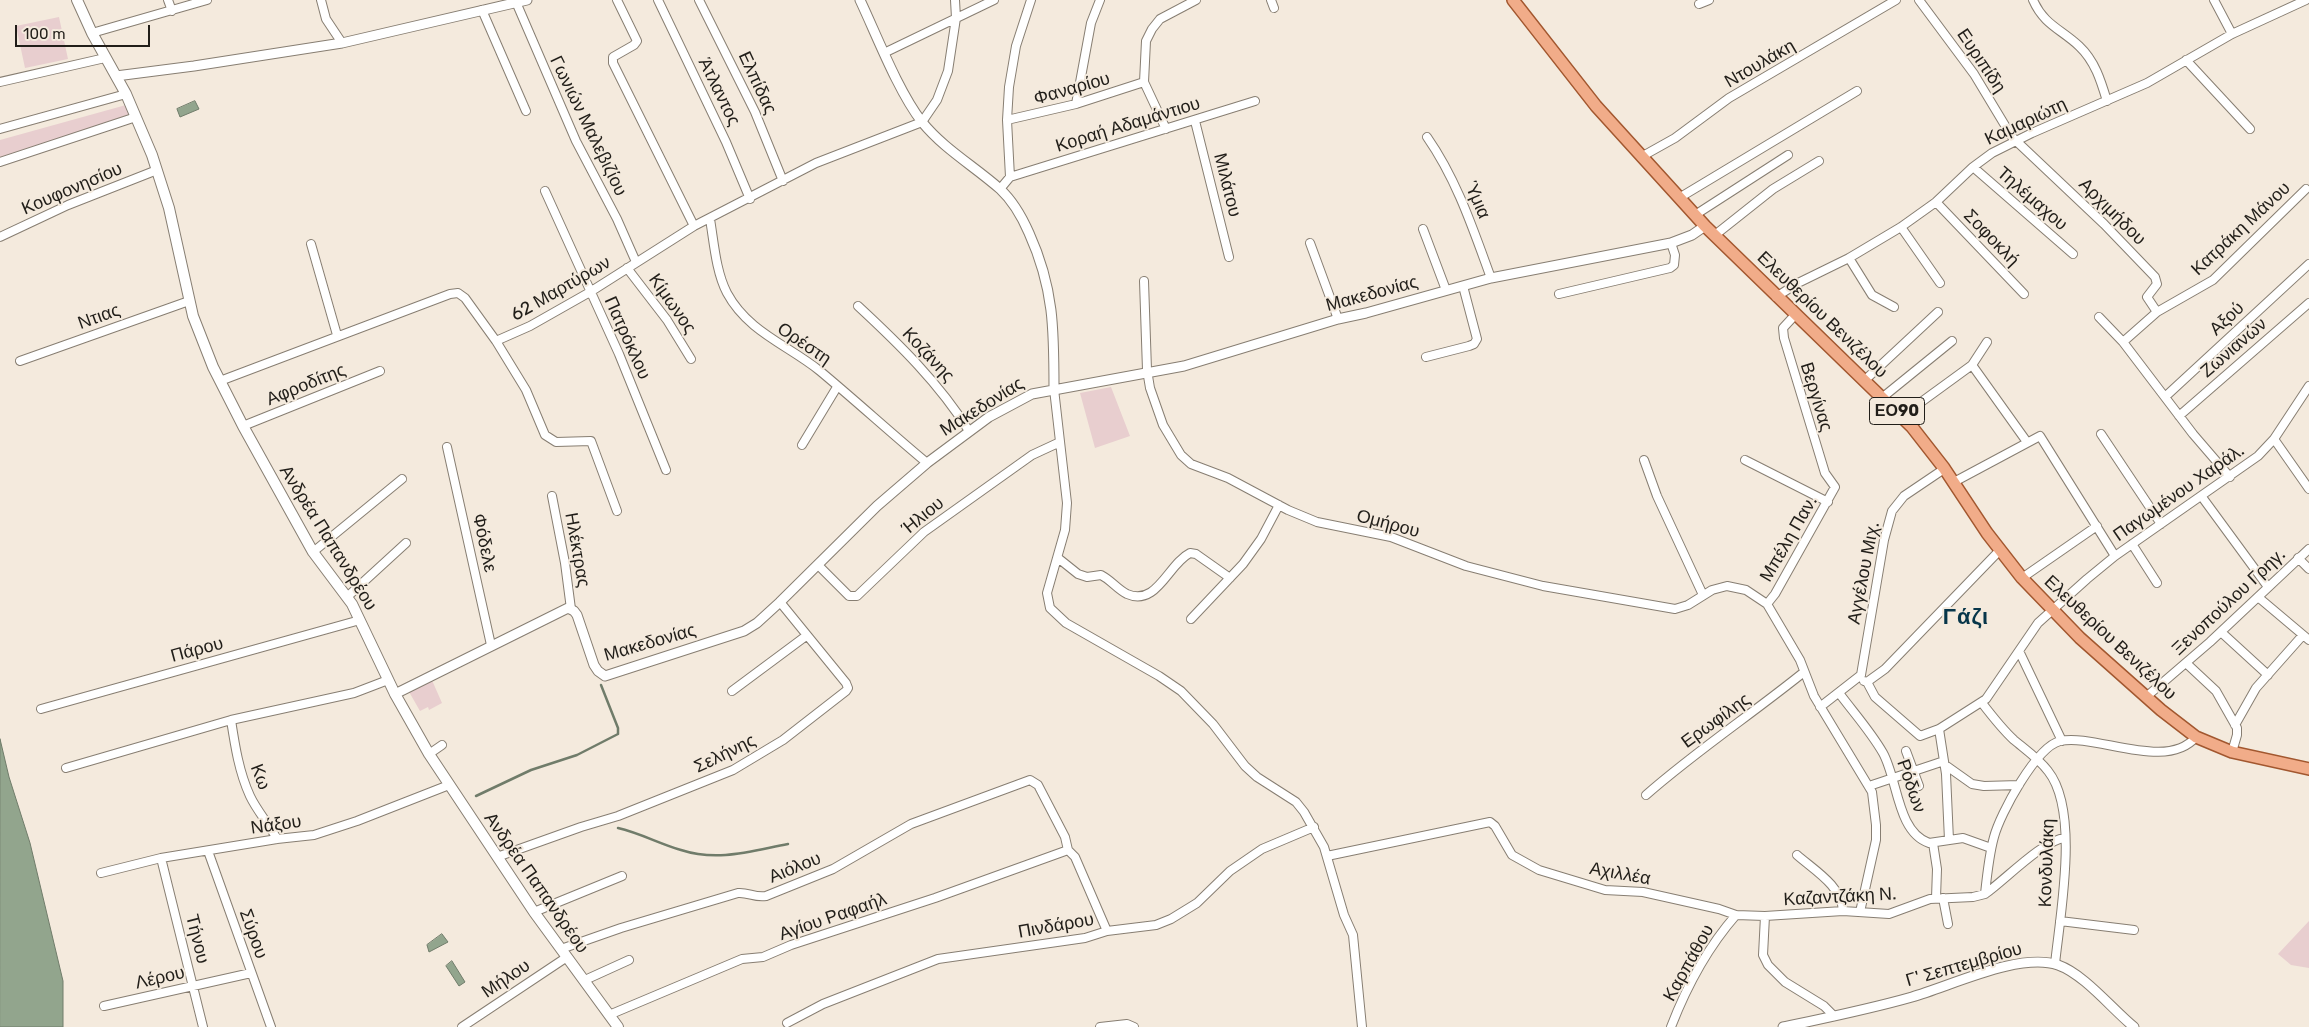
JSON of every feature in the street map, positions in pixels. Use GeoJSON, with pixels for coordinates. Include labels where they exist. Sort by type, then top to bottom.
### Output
{"type":"FeatureCollection","features":[{"type":"Feature","properties":{"kind":"main road","name":"Ανδρέα Παπανδρέου"},"geometry":{"type":"LineString","coordinates":[[77,0],[105,58],[126,94],[157,170],[175,232],[188,301],[202,341],[243,426],[313,552],[347,597],[395,694],[429,754],[534,912],[618,1027]]}},
{"type":"Feature","properties":{"kind":"main road","name":"Ελευθερίου Βενιζέλου"},"geometry":{"type":"LineString","coordinates":[[1513,0],[1579,85],[1641,157],[1705,226],[1776,297],[1902,416],[1954,482],[2000,550],[2022,578],[2080,638],[2146,697],[2196,737],[2232,752],[2309,768]]}},
{"type":"Feature","properties":{"kind":"street"},"geometry":{"type":"LineString","coordinates":[[168,0],[172,11]]}},
{"type":"Feature","properties":{"kind":"street"},"geometry":{"type":"LineString","coordinates":[[92,33],[207,0]]}},
{"type":"Feature","properties":{"kind":"street"},"geometry":{"type":"LineString","coordinates":[[321,0],[326,19],[342,42]]}},
{"type":"Feature","properties":{"kind":"street"},"geometry":{"type":"LineString","coordinates":[[116,76],[342,42],[527,0]]}},
{"type":"Feature","properties":{"kind":"street"},"geometry":{"type":"LineString","coordinates":[[617,0],[637,41],[634,45],[613,57],[613,63],[694,226]]}},
{"type":"Feature","properties":{"kind":"street","name":"Άτλαντος"},"geometry":{"type":"LineString","coordinates":[[658,0],[726,142],[750,199]]}},
{"type":"Feature","properties":{"kind":"street","name":"Ελπίδας"},"geometry":{"type":"LineString","coordinates":[[699,0],[754,112],[783,181]]}},
{"type":"Feature","properties":{"kind":"street"},"geometry":{"type":"LineString","coordinates":[[860,0],[884,53],[922,122],[962,159],[1000,189],[1013,204],[1035,245],[1048,286],[1053,324],[1054,389],[1067,503],[1058,558],[1047,593],[1048,603],[1053,613],[1066,623],[1181,691],[1213,724],[1245,766],[1296,802],[1314,827],[1328,856],[1344,915],[1353,935],[1362,1027]]}},
{"type":"Feature","properties":{"kind":"street"},"geometry":{"type":"LineString","coordinates":[[922,122],[937,100],[946,80],[956,18],[955,0]]}},
{"type":"Feature","properties":{"kind":"street"},"geometry":{"type":"LineString","coordinates":[[884,53],[994,0]]}},
{"type":"Feature","properties":{"kind":"street"},"geometry":{"type":"LineString","coordinates":[[1000,189],[1010,177],[1007,120],[1008,86],[1016,46],[1031,0]]}},
{"type":"Feature","properties":{"kind":"street"},"geometry":{"type":"LineString","coordinates":[[1076,104],[1091,23],[1100,0]]}},
{"type":"Feature","properties":{"kind":"street"},"geometry":{"type":"LineString","coordinates":[[1166,130],[1144,82],[1146,41],[1152,29],[1164,16],[1196,0]]}},
{"type":"Feature","properties":{"kind":"street"},"geometry":{"type":"LineString","coordinates":[[1271,0],[1274,8]]}},
{"type":"Feature","properties":{"kind":"street"},"geometry":{"type":"LineString","coordinates":[[1699,4],[1709,0]]}},
{"type":"Feature","properties":{"kind":"street","name":"Ντουλάκη"},"geometry":{"type":"LineString","coordinates":[[1641,157],[1675,138],[1719,105],[1896,0]]}},
{"type":"Feature","properties":{"kind":"street","name":"Ευριπίδη"},"geometry":{"type":"LineString","coordinates":[[1918,0],[1974,74],[2009,133],[2016,141]]}},
{"type":"Feature","properties":{"kind":"street"},"geometry":{"type":"LineString","coordinates":[[2033,0],[2048,23],[2079,45],[2086,53],[2098,73],[2107,101]]}},
{"type":"Feature","properties":{"kind":"street"},"geometry":{"type":"LineString","coordinates":[[2214,0],[2232,34]]}},
{"type":"Feature","properties":{"kind":"street","name":"Καμαριώτη"},"geometry":{"type":"LineString","coordinates":[[1776,297],[1790,287],[1849,258],[1901,227],[1936,202],[1986,157],[2016,141],[2152,80],[2232,34],[2306,0]]}},
{"type":"Feature","properties":{"kind":"street","name":"Γωνιών Μαλεβιζίου"},"geometry":{"type":"LineString","coordinates":[[516,2],[576,141],[636,262]]}},
{"type":"Feature","properties":{"kind":"street"},"geometry":{"type":"LineString","coordinates":[[482,10],[526,112]]}},
{"type":"Feature","properties":{"kind":"street"},"geometry":{"type":"LineString","coordinates":[[0,82],[105,58]]}},
{"type":"Feature","properties":{"kind":"street"},"geometry":{"type":"LineString","coordinates":[[2186,60],[2250,129]]}},
{"type":"Feature","properties":{"kind":"street","name":"Φαναρίου"},"geometry":{"type":"LineString","coordinates":[[1007,120],[1076,104],[1144,82]]}},
{"type":"Feature","properties":{"kind":"street"},"geometry":{"type":"LineString","coordinates":[[1679,198],[1857,92]]}},
{"type":"Feature","properties":{"kind":"street"},"geometry":{"type":"LineString","coordinates":[[0,129],[126,94]]}},
{"type":"Feature","properties":{"kind":"street","name":"Κοραή Αδαμάντιου"},"geometry":{"type":"LineString","coordinates":[[1010,177],[1256,101]]}},
{"type":"Feature","properties":{"kind":"street"},"geometry":{"type":"LineString","coordinates":[[0,162],[57,145],[136,117]]}},
{"type":"Feature","properties":{"kind":"street","name":"Μιλάτου"},"geometry":{"type":"LineString","coordinates":[[1195,121],[1229,257]]}},
{"type":"Feature","properties":{"kind":"street","name":"62 Μαρτύρων"},"geometry":{"type":"LineString","coordinates":[[220,381],[438,298],[458,293],[465,298],[496,341],[530,326],[590,292],[694,226],[750,199],[830,156],[922,122]]}},
{"type":"Feature","properties":{"kind":"street","name":"Ύμια"},"geometry":{"type":"LineString","coordinates":[[1427,138],[1453,180],[1491,278]]}},
{"type":"Feature","properties":{"kind":"street","name":"Αρχιμήδου"},"geometry":{"type":"LineString","coordinates":[[2016,141],[2077,197],[2153,274],[2157,282],[2148,293],[2147,299],[2157,312]]}},
{"type":"Feature","properties":{"kind":"street"},"geometry":{"type":"LineString","coordinates":[[1695,215],[1788,155]]}},
{"type":"Feature","properties":{"kind":"street"},"geometry":{"type":"LineString","coordinates":[[1714,235],[1773,188],[1820,161]]}},
{"type":"Feature","properties":{"kind":"street","name":"Τηλέμαχου"},"geometry":{"type":"LineString","coordinates":[[1973,167],[2073,254]]}},
{"type":"Feature","properties":{"kind":"street","name":"Κουφονησίου"},"geometry":{"type":"LineString","coordinates":[[0,237],[68,205],[157,170]]}},
{"type":"Feature","properties":{"kind":"street","name":"Κατράκη Μάνου"},"geometry":{"type":"LineString","coordinates":[[2123,342],[2157,312],[2213,280],[2306,189]]}},
{"type":"Feature","properties":{"kind":"street","name":"Πατρόκλου"},"geometry":{"type":"LineString","coordinates":[[545,191],[619,354],[666,470]]}},
{"type":"Feature","properties":{"kind":"street","name":"Σοφοκλή"},"geometry":{"type":"LineString","coordinates":[[1936,202],[2024,294]]}},
{"type":"Feature","properties":{"kind":"street","name":"Ορέστη"},"geometry":{"type":"LineString","coordinates":[[710,219],[722,279],[727,293],[736,305],[762,334],[809,363],[926,463]]}},
{"type":"Feature","properties":{"kind":"street","name":"Μακεδονίας"},"geometry":{"type":"LineString","coordinates":[[571,609],[577,615],[594,665],[604,676],[744,631],[757,623],[780,602],[877,506],[926,463],[969,431],[1026,396],[1041,390],[1148,373],[1218,357],[1338,319],[1491,278],[1671,243],[1692,235],[1705,226]]}},
{"type":"Feature","properties":{"kind":"street"},"geometry":{"type":"LineString","coordinates":[[1901,227],[1940,283]]}},
{"type":"Feature","properties":{"kind":"street"},"geometry":{"type":"LineString","coordinates":[[1423,229],[1446,290]]}},
{"type":"Feature","properties":{"kind":"street"},"geometry":{"type":"LineString","coordinates":[[1310,243],[1338,319]]}},
{"type":"Feature","properties":{"kind":"street"},"geometry":{"type":"LineString","coordinates":[[1559,294],[1670,268],[1674,265],[1675,255],[1671,243]]}},
{"type":"Feature","properties":{"kind":"street"},"geometry":{"type":"LineString","coordinates":[[311,244],[337,336]]}},
{"type":"Feature","properties":{"kind":"street"},"geometry":{"type":"LineString","coordinates":[[1849,258],[1872,295],[1894,307]]}},
{"type":"Feature","properties":{"kind":"street","name":"Αξού"},"geometry":{"type":"LineString","coordinates":[[2166,396],[2309,264]]}},
{"type":"Feature","properties":{"kind":"street","name":"Κίμωνος"},"geometry":{"type":"LineString","coordinates":[[628,268],[667,320],[691,358]]}},
{"type":"Feature","properties":{"kind":"street","name":"Ομήρου"},"geometry":{"type":"LineString","coordinates":[[1144,281],[1148,373],[1152,396],[1163,425],[1184,459],[1191,464],[1228,478],[1279,505],[1317,522],[1391,537],[1466,566],[1573,592],[1675,608],[1688,605],[1723,586],[1735,586],[1751,592],[1767,604]]}},
{"type":"Feature","properties":{"kind":"street"},"geometry":{"type":"LineString","coordinates":[[1426,357],[1469,346],[1474,344],[1477,339],[1462,286]]}},
{"type":"Feature","properties":{"kind":"street","name":"Ντιας"},"geometry":{"type":"LineString","coordinates":[[20,361],[188,301]]}},
{"type":"Feature","properties":{"kind":"street","name":"Ζωνιανών"},"geometry":{"type":"LineString","coordinates":[[2180,416],[2309,303]]}},
{"type":"Feature","properties":{"kind":"street","name":"Κοζάνης"},"geometry":{"type":"LineString","coordinates":[[858,306],[932,380],[947,397],[969,431]]}},
{"type":"Feature","properties":{"kind":"street"},"geometry":{"type":"LineString","coordinates":[[1865,380],[1938,312]]}},
{"type":"Feature","properties":{"kind":"street","name":"Βεργίνας"},"geometry":{"type":"LineString","coordinates":[[1795,315],[1783,328],[1784,338],[1822,465],[1827,477],[1835,487]]}},
{"type":"Feature","properties":{"kind":"street"},"geometry":{"type":"LineString","coordinates":[[2099,317],[2123,342],[2230,477]]}},
{"type":"Feature","properties":{"kind":"street"},"geometry":{"type":"LineString","coordinates":[[496,341],[526,390],[545,435],[552,441],[591,441],[617,511]]}},
{"type":"Feature","properties":{"kind":"street"},"geometry":{"type":"LineString","coordinates":[[1883,397],[1952,341]]}},
{"type":"Feature","properties":{"kind":"street"},"geometry":{"type":"LineString","coordinates":[[1902,416],[1972,366],[1987,342]]}},
{"type":"Feature","properties":{"kind":"street"},"geometry":{"type":"LineString","coordinates":[[1972,366],[2027,442]]}},
{"type":"Feature","properties":{"kind":"street","name":"Αφροδίτης"},"geometry":{"type":"LineString","coordinates":[[243,426],[380,371]]}},
{"type":"Feature","properties":{"kind":"street"},"geometry":{"type":"LineString","coordinates":[[802,445],[838,387]]}},
{"type":"Feature","properties":{"kind":"street","name":"Παγωμένου Χαράλ."},"geometry":{"type":"LineString","coordinates":[[1982,703],[2019,652],[2032,630],[2052,610],[2132,544],[2202,497],[2258,456],[2274,439],[2308,392]]}},
{"type":"Feature","properties":{"kind":"street"},"geometry":{"type":"LineString","coordinates":[[2101,434],[2161,524]]}},
{"type":"Feature","properties":{"kind":"street"},"geometry":{"type":"LineString","coordinates":[[1954,482],[2040,436],[2116,556]]}},
{"type":"Feature","properties":{"kind":"street"},"geometry":{"type":"LineString","coordinates":[[2274,439],[2309,489]]}},
{"type":"Feature","properties":{"kind":"street","name":"Ήλιου"},"geometry":{"type":"LineString","coordinates":[[818,565],[849,596],[858,596],[924,532],[1032,455],[1060,442]]}},
{"type":"Feature","properties":{"kind":"street","name":"Φόδελε"},"geometry":{"type":"LineString","coordinates":[[447,446],[491,645]]}},
{"type":"Feature","properties":{"kind":"street"},"geometry":{"type":"LineString","coordinates":[[1644,460],[1653,489],[1703,596]]}},
{"type":"Feature","properties":{"kind":"street"},"geometry":{"type":"LineString","coordinates":[[1745,460],[1828,502]]}},
{"type":"Feature","properties":{"kind":"street","name":"Αγγέλου Μιχ."},"geometry":{"type":"LineString","coordinates":[[1859,678],[1863,666],[1884,540],[1892,511],[1904,496],[1944,469]]}},
{"type":"Feature","properties":{"kind":"street"},"geometry":{"type":"LineString","coordinates":[[313,552],[402,480]]}},
{"type":"Feature","properties":{"kind":"street","name":"Μπέλη Παν."},"geometry":{"type":"LineString","coordinates":[[1767,604],[1775,594],[1835,487]]}},
{"type":"Feature","properties":{"kind":"street","name":"Ηλέκτρας"},"geometry":{"type":"LineString","coordinates":[[552,496],[565,563],[571,609]]}},
{"type":"Feature","properties":{"kind":"street"},"geometry":{"type":"LineString","coordinates":[[2202,497],[2268,587]]}},
{"type":"Feature","properties":{"kind":"street"},"geometry":{"type":"LineString","coordinates":[[1191,620],[1253,550],[1279,505]]}},
{"type":"Feature","properties":{"kind":"street"},"geometry":{"type":"LineString","coordinates":[[2022,578],[2097,526]]}},
{"type":"Feature","properties":{"kind":"street"},"geometry":{"type":"LineString","coordinates":[[347,597],[406,544]]}},
{"type":"Feature","properties":{"kind":"street"},"geometry":{"type":"LineString","coordinates":[[2132,544],[2157,583]]}},
{"type":"Feature","properties":{"kind":"street","name":"Ξενοπούλου Γρηγ."},"geometry":{"type":"LineString","coordinates":[[2146,697],[2221,632],[2309,549]]}},
{"type":"Feature","properties":{"kind":"street"},"geometry":{"type":"LineString","coordinates":[[1867,682],[1897,656],[2000,550]]}},
{"type":"Feature","properties":{"kind":"street"},"geometry":{"type":"LineString","coordinates":[[1058,558],[1078,574],[1087,577],[1101,575],[1121,590],[1136,596],[1151,593],[1182,558],[1190,553],[1196,554],[1230,578]]}},
{"type":"Feature","properties":{"kind":"street"},"geometry":{"type":"LineString","coordinates":[[2298,558],[2309,569]]}},
{"type":"Feature","properties":{"kind":"street"},"geometry":{"type":"LineString","coordinates":[[2235,724],[2256,688],[2306,637],[2258,597]]}},
{"type":"Feature","properties":{"kind":"street","name":"Σελήνης"},"geometry":{"type":"LineString","coordinates":[[497,857],[618,816],[733,770],[783,740],[848,688],[780,602]]}},
{"type":"Feature","properties":{"kind":"street"},"geometry":{"type":"LineString","coordinates":[[1767,604],[1798,656],[1820,707],[1849,757],[1869,786],[1874,807],[1876,834],[1860,912]]}},
{"type":"Feature","properties":{"kind":"street"},"geometry":{"type":"LineString","coordinates":[[395,694],[562,610],[571,609]]}},
{"type":"Feature","properties":{"kind":"street","name":"Πάρου"},"geometry":{"type":"LineString","coordinates":[[40,709],[360,620]]}},
{"type":"Feature","properties":{"kind":"street"},"geometry":{"type":"LineString","coordinates":[[2221,632],[2268,675]]}},
{"type":"Feature","properties":{"kind":"street"},"geometry":{"type":"LineString","coordinates":[[732,691],[806,636]]}},
{"type":"Feature","properties":{"kind":"street"},"geometry":{"type":"LineString","coordinates":[[2019,652],[2062,741]]}},
{"type":"Feature","properties":{"kind":"street"},"geometry":{"type":"LineString","coordinates":[[2186,663],[2216,691],[2235,724],[2238,731],[2232,752]]}},
{"type":"Feature","properties":{"kind":"street","name":"Ερωφίλης"},"geometry":{"type":"LineString","coordinates":[[1646,795],[1680,765],[1752,713],[1804,672]]}},
{"type":"Feature","properties":{"kind":"street"},"geometry":{"type":"LineString","coordinates":[[1820,707],[1859,678],[1867,682],[1875,697],[1919,735],[1924,736],[1982,703]]}},
{"type":"Feature","properties":{"kind":"street"},"geometry":{"type":"LineString","coordinates":[[66,768],[231,720],[335,698],[388,680]]}},
{"type":"Feature","properties":{"kind":"street","name":"Ρόδων"},"geometry":{"type":"LineString","coordinates":[[1839,693],[1880,749],[1894,776],[1906,822],[1924,840],[1933,843]]}},
{"type":"Feature","properties":{"kind":"street","name":"Κονδυλάκη"},"geometry":{"type":"LineString","coordinates":[[1982,703],[2004,730],[2048,771],[2058,788],[2064,814],[2066,838],[2055,964]]}},
{"type":"Feature","properties":{"kind":"street","name":"Κω"},"geometry":{"type":"LineString","coordinates":[[231,720],[238,762],[246,786],[276,839]]}},
{"type":"Feature","properties":{"kind":"street"},"geometry":{"type":"LineString","coordinates":[[1939,729],[1945,763],[1949,840]]}},
{"type":"Feature","properties":{"kind":"street"},"geometry":{"type":"LineString","coordinates":[[1985,894],[1991,848],[1999,822],[2019,785],[2045,749],[2062,741],[2134,750],[2162,751],[2185,746],[2196,737]]}},
{"type":"Feature","properties":{"kind":"street"},"geometry":{"type":"LineString","coordinates":[[429,754],[442,746]]}},
{"type":"Feature","properties":{"kind":"street"},"geometry":{"type":"LineString","coordinates":[[1906,751],[1919,786]]}},
{"type":"Feature","properties":{"kind":"street"},"geometry":{"type":"LineString","coordinates":[[1869,786],[1937,763],[1945,763],[1958,776],[1972,784],[1984,786],[2019,785]]}},
{"type":"Feature","properties":{"kind":"street","name":"Αιόλου"},"geometry":{"type":"LineString","coordinates":[[564,953],[621,928],[738,893],[748,893],[755,897],[766,896],[833,869],[911,824],[1030,780],[1038,785],[1065,837],[1068,850]]}},
{"type":"Feature","properties":{"kind":"street","name":"Νάξου"},"geometry":{"type":"LineString","coordinates":[[101,873],[161,858],[276,839],[306,837],[449,785]]}},
{"type":"Feature","properties":{"kind":"street","name":"Αχιλλέα"},"geometry":{"type":"LineString","coordinates":[[1328,856],[1490,822],[1495,826],[1512,855],[1539,870],[1605,890],[1643,892],[1719,909],[1736,915]]}},
{"type":"Feature","properties":{"kind":"street","name":"Πινδάρου"},"geometry":{"type":"LineString","coordinates":[[787,1023],[823,1004],[938,959],[1085,938],[1107,931],[1146,927],[1171,919],[1197,903],[1230,871],[1262,849],[1314,827]]}},
{"type":"Feature","properties":{"kind":"street"},"geometry":{"type":"LineString","coordinates":[[1985,894],[2025,861],[2055,840],[2066,838]]}},
{"type":"Feature","properties":{"kind":"street"},"geometry":{"type":"LineString","coordinates":[[1948,924],[1939,898],[1933,843],[1967,839],[1991,848]]}},
{"type":"Feature","properties":{"kind":"street"},"geometry":{"type":"LineString","coordinates":[[1068,850],[1075,857],[1107,931]]}},
{"type":"Feature","properties":{"kind":"street","name":"Αγίου Ραφαήλ"},"geometry":{"type":"LineString","coordinates":[[609,1015],[742,959],[763,957],[792,945],[935,898],[1068,850]]}},
{"type":"Feature","properties":{"kind":"street","name":"Σύρου"},"geometry":{"type":"LineString","coordinates":[[208,851],[271,1027]]}},
{"type":"Feature","properties":{"kind":"street"},"geometry":{"type":"LineString","coordinates":[[1797,855],[1835,889],[1841,897],[1842,911]]}},
{"type":"Feature","properties":{"kind":"street","name":"Τήνου"},"geometry":{"type":"LineString","coordinates":[[161,858],[204,1027]]}},
{"type":"Feature","properties":{"kind":"street"},"geometry":{"type":"LineString","coordinates":[[534,912],[622,876]]}},
{"type":"Feature","properties":{"kind":"street","name":"Καζαντζάκη Ν."},"geometry":{"type":"LineString","coordinates":[[1736,915],[1765,916],[1842,911],[1893,913],[1939,898],[1973,897],[1985,894]]}},
{"type":"Feature","properties":{"kind":"street","name":"Καρπάθου"},"geometry":{"type":"LineString","coordinates":[[1671,1027],[1693,979],[1716,939],[1736,915]]}},
{"type":"Feature","properties":{"kind":"street"},"geometry":{"type":"LineString","coordinates":[[1765,916],[1764,955],[1768,965],[1785,982],[1824,1006],[1834,1016]]}},
{"type":"Feature","properties":{"kind":"street"},"geometry":{"type":"LineString","coordinates":[[2060,921],[2134,930]]}},
{"type":"Feature","properties":{"kind":"street","name":"Μήλου"},"geometry":{"type":"LineString","coordinates":[[462,1027],[564,953]]}},
{"type":"Feature","properties":{"kind":"street"},"geometry":{"type":"LineString","coordinates":[[585,980],[629,960]]}},
{"type":"Feature","properties":{"kind":"street","name":"Γ' Σεπτεμβρίου"},"geometry":{"type":"LineString","coordinates":[[1783,1027],[1915,996],[2009,966],[2033,962],[2055,964],[2078,977],[2134,1027]]}},
{"type":"Feature","properties":{"kind":"street","name":"Λέρου"},"geometry":{"type":"LineString","coordinates":[[104,1006],[251,973]]}},
{"type":"Feature","properties":{"kind":"street"},"geometry":{"type":"LineString","coordinates":[[1100,1027],[1127,1024],[1134,1027]]}},
{"type":"Feature","properties":{"kind":"shaded area"},"geometry":{"type":"Polygon","coordinates":[[[59,17],[68,59],[25,68],[16,26],[59,17]]]}},
{"type":"Feature","properties":{"kind":"shaded area"},"geometry":{"type":"Polygon","coordinates":[[[195,101],[199,109],[180,117],[177,109],[195,101]]]}},
{"type":"Feature","properties":{"kind":"shaded area"},"geometry":{"type":"Polygon","coordinates":[[[126,105],[131,116],[0,157],[0,140],[126,105]]]}},
{"type":"Feature","properties":{"kind":"shaded area"},"geometry":{"type":"Polygon","coordinates":[[[1111,387],[1130,436],[1095,448],[1080,393],[1111,387]]]}},
{"type":"Feature","properties":{"kind":"shaded area"},"geometry":{"type":"Polygon","coordinates":[[[431,678],[442,703],[429,710],[428,707],[420,711],[408,690],[431,678]]]}},
{"type":"Feature","properties":{"kind":"shaded area"},"geometry":{"type":"Polygon","coordinates":[[[0,739],[9,777],[30,843],[63,981],[63,1027],[0,1027],[0,739]]]}},
{"type":"Feature","properties":{"kind":"shaded area"},"geometry":{"type":"Polygon","coordinates":[[[2309,921],[2309,968],[2291,965],[2278,954],[2309,921]]]}},
{"type":"Feature","properties":{"kind":"shaded area"},"geometry":{"type":"Polygon","coordinates":[[[442,934],[448,942],[429,952],[427,945],[442,934]]]}},
{"type":"Feature","properties":{"kind":"shaded area"},"geometry":{"type":"Polygon","coordinates":[[[452,961],[465,982],[459,986],[446,966],[452,961]]]}},
{"type":"Feature","properties":{"kind":"waterway"},"geometry":{"type":"LineString","coordinates":[[476,796],[531,770],[577,755],[618,734],[618,728],[601,685]]}},
{"type":"Feature","properties":{"kind":"waterway"},"geometry":{"type":"LineString","coordinates":[[618,828],[681,850],[708,855],[734,854],[788,844]]}},
{"type":"Feature","properties":{"kind":"district","name":"Γάζι"},"geometry":{"type":"Point","coordinates":[1966,618]}}]}
